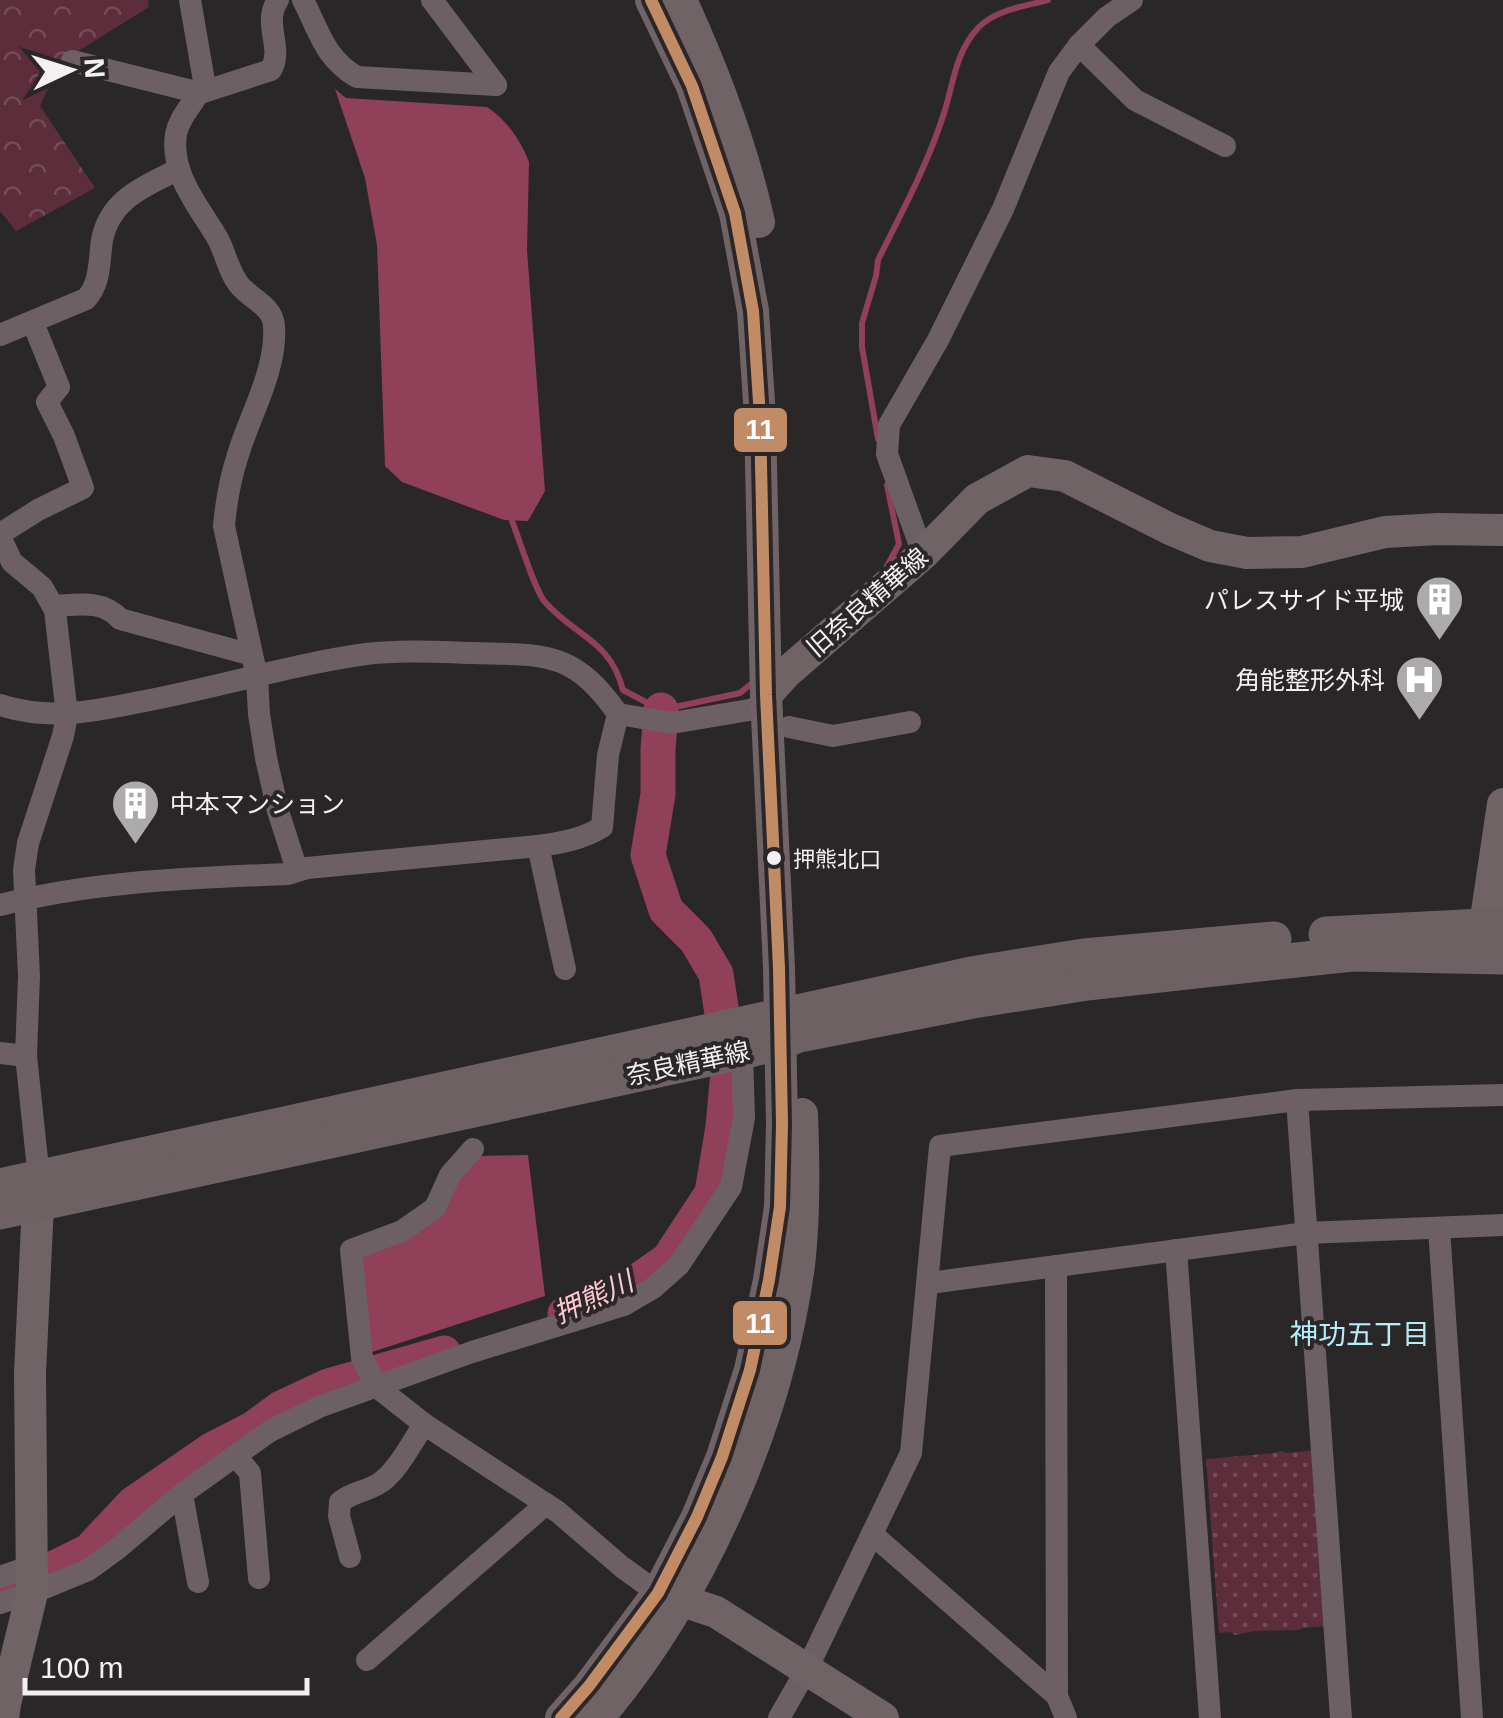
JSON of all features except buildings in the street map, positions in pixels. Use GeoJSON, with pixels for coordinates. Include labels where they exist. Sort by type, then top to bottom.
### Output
{"type":"FeatureCollection","features":[{"type":"Feature","properties":{"kind":"main road","name":"奈良精華線"},"geometry":{"type":"LineString","coordinates":[[0,1212],[39,1191],[723,1044],[972,974],[1084,956],[1357,931],[1494,941]]}},
{"type":"Feature","properties":{"kind":"main road","name":"奈良精華線"},"geometry":{"type":"LineString","coordinates":[[0,1186],[39,1191]]}},
{"type":"Feature","properties":{"kind":"street"},"geometry":{"type":"LineString","coordinates":[[190,0],[204,81],[180,120],[175,150],[179,169],[236,281],[272,314],[274,323],[274,349],[236,460],[224,526],[255,666],[266,758],[296,870]]}},
{"type":"Feature","properties":{"kind":"street"},"geometry":{"type":"LineString","coordinates":[[72,61],[200,93],[272,70],[278,59],[272,8],[278,0]]}},
{"type":"Feature","properties":{"kind":"street"},"geometry":{"type":"LineString","coordinates":[[303,0],[332,59],[357,77],[496,85],[432,0]]}},
{"type":"Feature","properties":{"kind":"street"},"geometry":{"type":"LineString","coordinates":[[651,0],[692,86],[735,213],[753,311],[776,684],[789,727],[790,1026]]}},
{"type":"Feature","properties":{"kind":"street"},"geometry":{"type":"LineString","coordinates":[[561,1718],[709,1550],[747,1460],[771,1388],[792,1309],[801,1242],[804,1169],[790,1026],[779,968],[776,684],[782,416],[773,301],[758,218],[738,142],[711,64],[681,0]]}},
{"type":"Feature","properties":{"kind":"street"},"geometry":{"type":"LineString","coordinates":[[923,554],[887,454],[889,425],[938,340],[1003,209],[1059,72],[1107,17],[1132,0]]}},
{"type":"Feature","properties":{"kind":"street"},"geometry":{"type":"LineString","coordinates":[[1079,45],[1135,100],[1226,146]]}},
{"type":"Feature","properties":{"kind":"street"},"geometry":{"type":"LineString","coordinates":[[0,335],[86,299],[100,264],[105,231],[126,196],[179,169]]}},
{"type":"Feature","properties":{"kind":"street"},"geometry":{"type":"LineString","coordinates":[[3,1718],[32,1580],[30,1374],[39,1191],[26,1056],[29,976],[24,870],[28,843],[67,715],[56,610],[42,587],[6,572],[0,536],[38,510],[83,488],[64,436],[46,402],[59,386],[32,323]]}},
{"type":"Feature","properties":{"kind":"street","name":"旧奈良精華線"},"geometry":{"type":"LineString","coordinates":[[618,714],[672,723],[754,709],[776,684],[923,554],[977,500],[1028,472],[1065,476],[1210,546],[1247,553],[1302,552],[1385,532],[1503,530]]}},
{"type":"Feature","properties":{"kind":"street"},"geometry":{"type":"LineString","coordinates":[[53,606],[92,604],[108,608],[120,618],[255,666]]}},
{"type":"Feature","properties":{"kind":"street"},"geometry":{"type":"LineString","coordinates":[[0,706],[20,712],[67,715],[219,686],[255,666],[409,651],[536,655],[558,660],[584,673],[618,714],[608,755],[602,827],[591,834],[538,846],[296,870],[288,874],[159,880],[79,889],[0,905]]}},
{"type":"Feature","properties":{"kind":"street"},"geometry":{"type":"LineString","coordinates":[[789,727],[832,736],[910,722]]}},
{"type":"Feature","properties":{"kind":"street"},"geometry":{"type":"LineString","coordinates":[[1494,941],[1503,804]]}},
{"type":"Feature","properties":{"kind":"street"},"geometry":{"type":"LineString","coordinates":[[538,846],[565,968]]}},
{"type":"Feature","properties":{"kind":"street"},"geometry":{"type":"LineString","coordinates":[[0,1577],[32,1580],[88,1570],[270,1430],[319,1407],[472,1352],[624,1305],[653,1288],[678,1265],[731,1187],[744,1118],[723,1044]]}},
{"type":"Feature","properties":{"kind":"street"},"geometry":{"type":"LineString","coordinates":[[0,1053],[26,1056]]}},
{"type":"Feature","properties":{"kind":"street"},"geometry":{"type":"LineString","coordinates":[[778,1718],[808,1669],[911,1453],[940,1146],[1297,1100],[1503,1095]]}},
{"type":"Feature","properties":{"kind":"street"},"geometry":{"type":"LineString","coordinates":[[1297,1100],[1341,1718]]}},
{"type":"Feature","properties":{"kind":"street"},"geometry":{"type":"LineString","coordinates":[[473,1149],[450,1175],[435,1208],[402,1231],[352,1250],[362,1358],[377,1387],[424,1424],[546,1504],[622,1567],[670,1596],[716,1612],[884,1718]]}},
{"type":"Feature","properties":{"kind":"street"},"geometry":{"type":"LineString","coordinates":[[929,1283],[1306,1233],[1503,1225]]}},
{"type":"Feature","properties":{"kind":"street"},"geometry":{"type":"LineString","coordinates":[[1438,1228],[1472,1718]]}},
{"type":"Feature","properties":{"kind":"street"},"geometry":{"type":"LineString","coordinates":[[1176,1250],[1210,1718]]}},
{"type":"Feature","properties":{"kind":"street"},"geometry":{"type":"LineString","coordinates":[[1056,1266],[1061,1707]]}},
{"type":"Feature","properties":{"kind":"street"},"geometry":{"type":"LineString","coordinates":[[350,1558],[339,1516],[340,1502],[348,1495],[379,1484],[391,1473],[424,1424]]}},
{"type":"Feature","properties":{"kind":"street"},"geometry":{"type":"LineString","coordinates":[[236,1456],[250,1473],[259,1578]]}},
{"type":"Feature","properties":{"kind":"street"},"geometry":{"type":"LineString","coordinates":[[182,1494],[198,1582]]}},
{"type":"Feature","properties":{"kind":"street"},"geometry":{"type":"LineString","coordinates":[[366,1660],[546,1504]]}},
{"type":"Feature","properties":{"kind":"street"},"geometry":{"type":"LineString","coordinates":[[872,1534],[1061,1707]]}},
{"type":"Feature","properties":{"kind":"street"},"geometry":{"type":"LineString","coordinates":[[0,1603],[32,1580]]}},
{"type":"Feature","properties":{"kind":"street"},"geometry":{"type":"LineString","coordinates":[[598,1718],[655,1645],[670,1596]]}},
{"type":"Feature","properties":{"kind":"green space"},"geometry":{"type":"Polygon","coordinates":[[[0,0],[148,0],[149,7],[59,63],[40,106],[95,188],[16,231],[0,211],[0,0]]]}},
{"type":"Feature","properties":{"kind":"green space"},"geometry":{"type":"Polygon","coordinates":[[[1315,1450],[1327,1626],[1235,1635],[1219,1633],[1206,1459],[1315,1450]]]}},
{"type":"Feature","properties":{"kind":"shaded area"},"geometry":{"type":"Polygon","coordinates":[[[335,89],[346,98],[487,107],[507,124],[526,154],[527,250],[545,491],[528,521],[504,520],[402,482],[385,466],[377,245],[365,178],[335,89]]]}},
{"type":"Feature","properties":{"kind":"shaded area"},"geometry":{"type":"Polygon","coordinates":[[[528,1155],[545,1296],[372,1352],[361,1257],[457,1179],[476,1156],[528,1155]]]}},
{"type":"Feature","properties":{"kind":"waterway"},"geometry":{"type":"LineString","coordinates":[[878,439],[862,347],[862,323],[878,260],[930,151],[970,38],[993,17],[1048,0]]}},
{"type":"Feature","properties":{"kind":"waterway"},"geometry":{"type":"LineString","coordinates":[[886,568],[899,544],[887,485]]}},
{"type":"Feature","properties":{"kind":"waterway"},"geometry":{"type":"LineString","coordinates":[[512,521],[541,596],[600,649],[617,673],[623,690],[661,710],[740,693],[756,680]]}},
{"type":"Feature","properties":{"kind":"waterway","name":"押熊川"},"geometry":{"type":"LineString","coordinates":[[565,1314],[620,1293],[668,1260],[712,1193],[723,1127],[729,1060],[716,974],[696,940],[666,910],[648,855],[658,794],[661,710]]}},
{"type":"Feature","properties":{"kind":"waterway","name":"押熊川"},"geometry":{"type":"LineString","coordinates":[[0,1589],[26,1582],[89,1551],[133,1504],[281,1408],[328,1386],[444,1353]]}},
{"type":"Feature","properties":{"kind":"transit line","name":"11"},"geometry":{"type":"LineString","coordinates":[[561,1718],[658,1593],[697,1517],[722,1457],[750,1370],[780,1207],[779,968],[753,311],[735,213],[692,86],[651,0]]}},
{"type":"Feature","properties":{"kind":"place","name":"パレスサイド平城"},"geometry":{"type":"Point","coordinates":[1439,642]}},
{"type":"Feature","properties":{"kind":"place","name":"角能整形外科"},"geometry":{"type":"Point","coordinates":[1420,722]}},
{"type":"Feature","properties":{"kind":"place","name":"中本マンション"},"geometry":{"type":"Point","coordinates":[135,846]}},
{"type":"Feature","properties":{"kind":"place","name":"押熊北口"},"geometry":{"type":"Point","coordinates":[774,858]}},
{"type":"Feature","properties":{"kind":"district","name":"神功五丁目"},"geometry":{"type":"Point","coordinates":[1360,1334]}}]}
